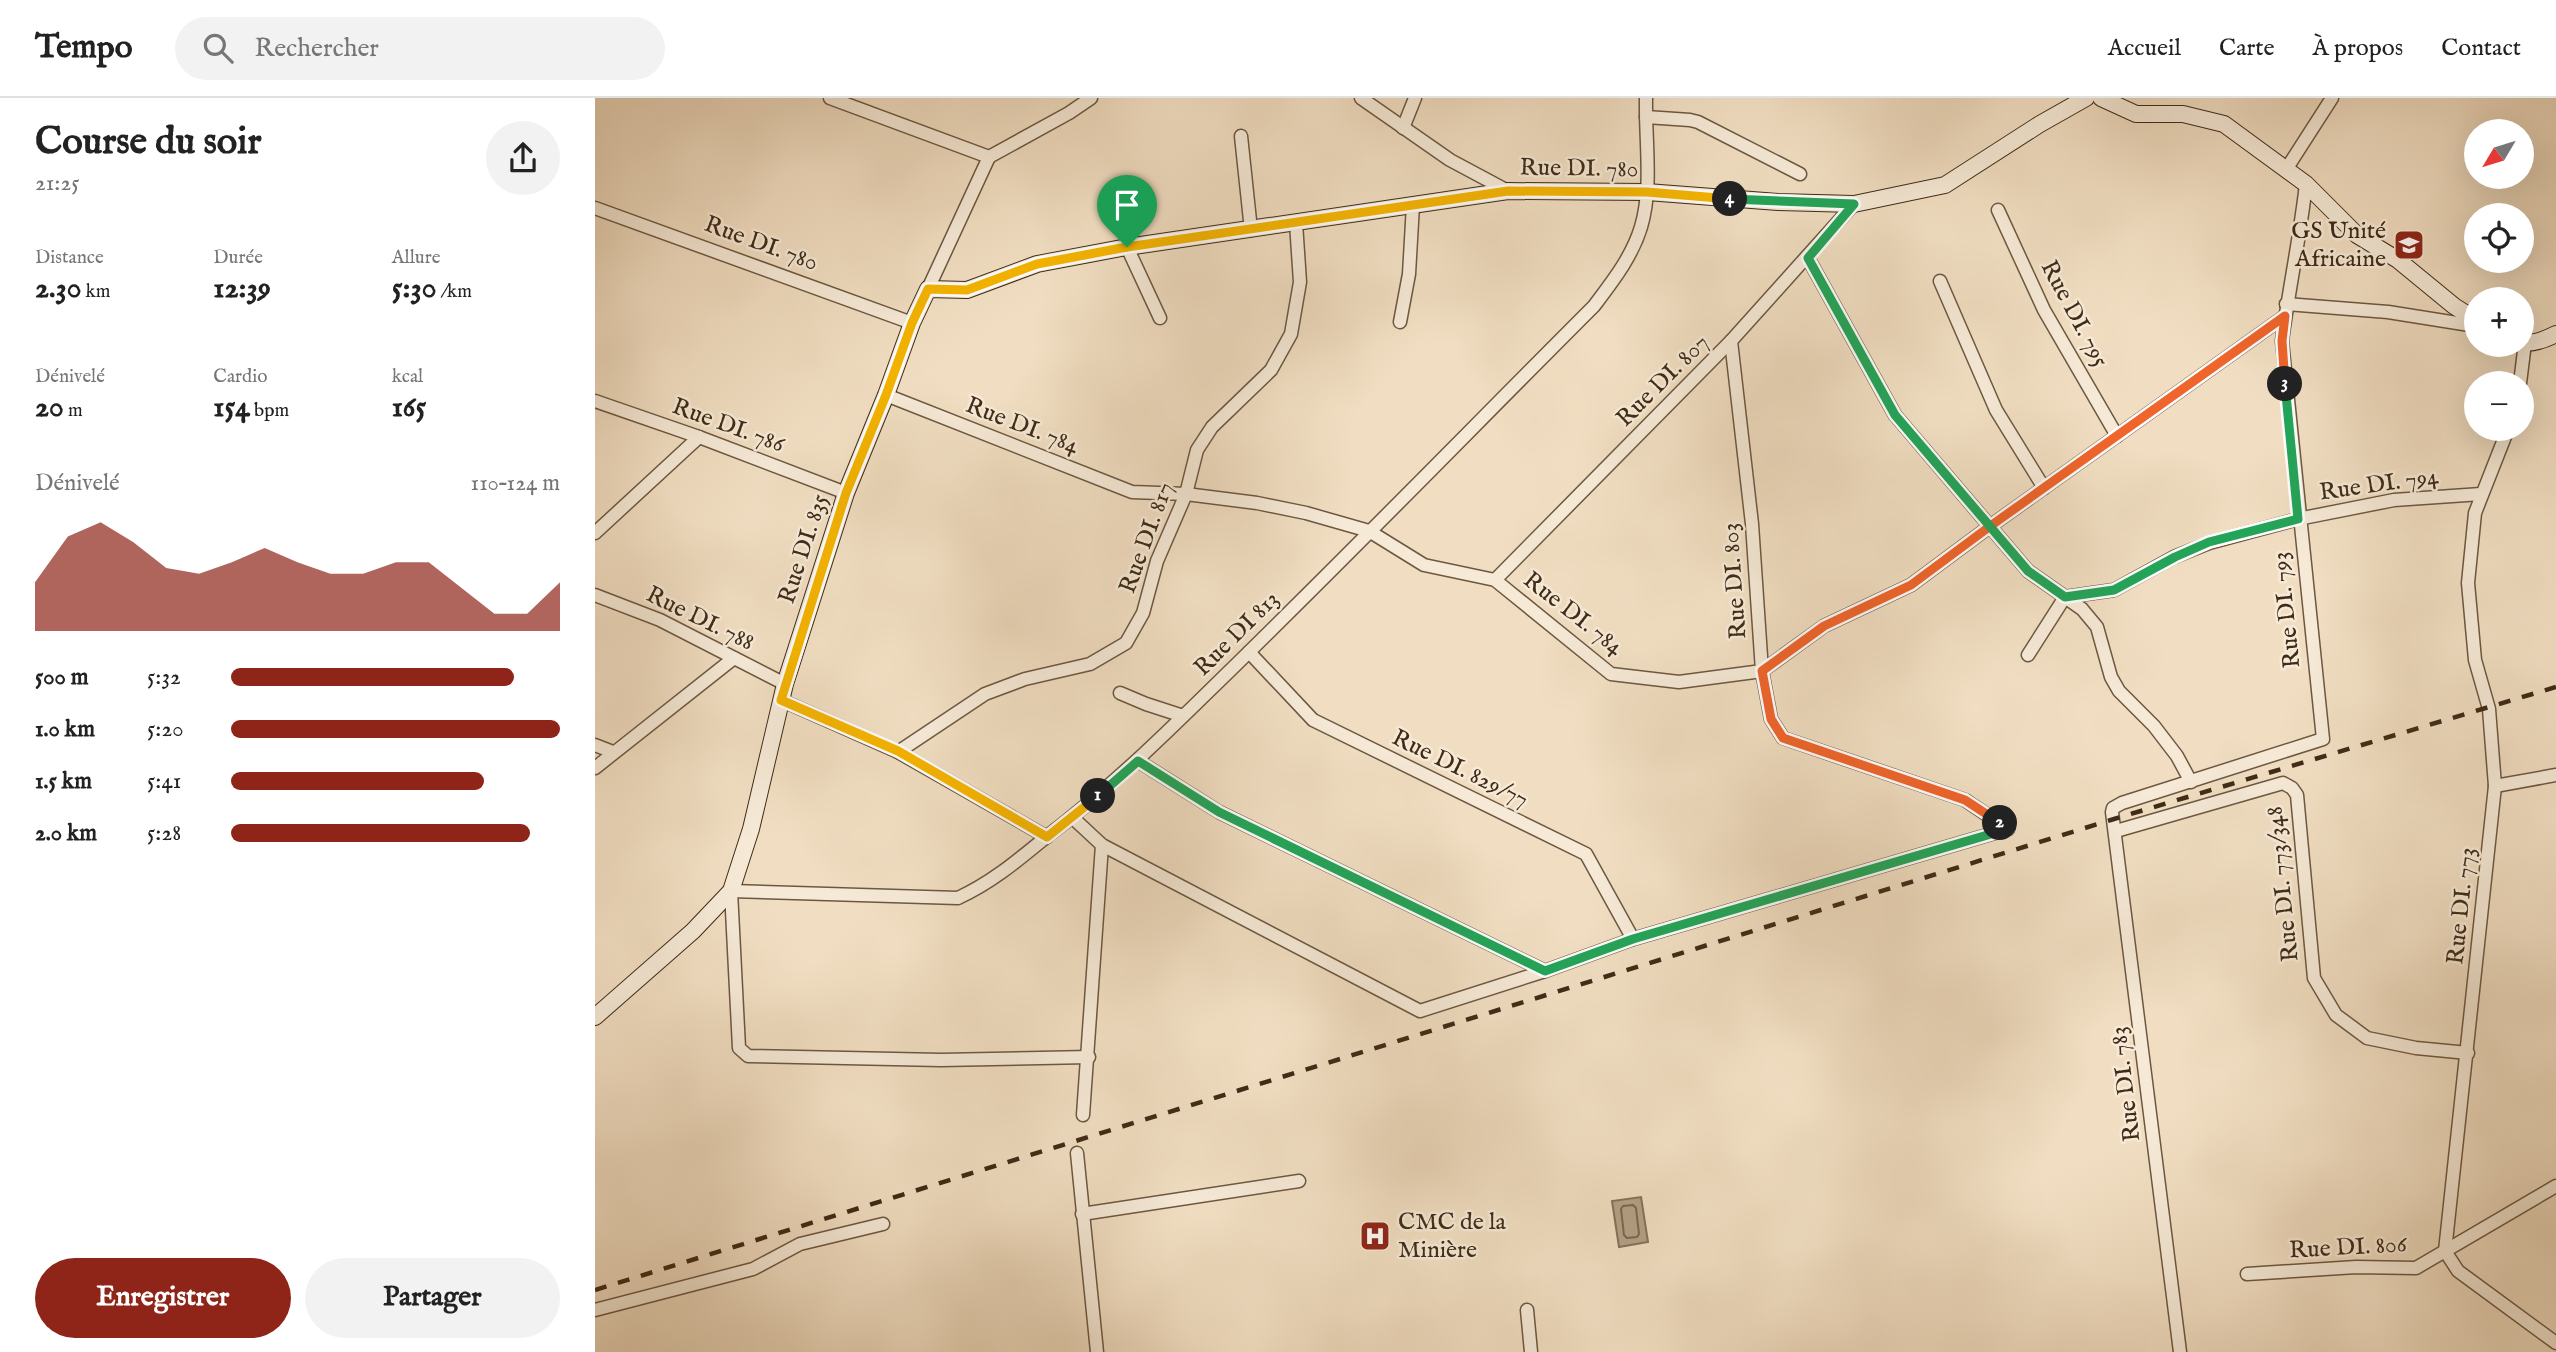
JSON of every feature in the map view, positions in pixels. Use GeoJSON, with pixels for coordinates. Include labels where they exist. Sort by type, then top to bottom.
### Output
{"type":"FeatureCollection","features":[{"type":"Feature","properties":{"kind":"street"},"geometry":{"type":"LineString","coordinates":[[830,98],[989,157],[1091,98]]}},
{"type":"Feature","properties":{"kind":"street"},"geometry":{"type":"LineString","coordinates":[[1361,98],[1450,160],[1508,191]]}},
{"type":"Feature","properties":{"kind":"street"},"geometry":{"type":"LineString","coordinates":[[1403,128],[1415,98]]}},
{"type":"Feature","properties":{"kind":"street","name":"Rue DI 813"},"geometry":{"type":"LineString","coordinates":[[731,891],[958,898],[980,888],[1073,818],[1138,761],[1249,652],[1594,306],[1619,272],[1641,228],[1647,192],[1646,98]]}},
{"type":"Feature","properties":{"kind":"street","name":"Rue DI. 780"},"geometry":{"type":"LineString","coordinates":[[928,289],[967,290],[1037,264],[1127,247],[1508,191],[1647,192],[1778,202],[1854,204],[1945,186],[2051,117],[2086,98]]}},
{"type":"Feature","properties":{"kind":"street"},"geometry":{"type":"LineString","coordinates":[[2101,98],[2136,114],[2183,114],[2224,124],[2307,184],[2357,235],[2398,260],[2464,314]]}},
{"type":"Feature","properties":{"kind":"street"},"geometry":{"type":"LineString","coordinates":[[2287,168],[2332,98]]}},
{"type":"Feature","properties":{"kind":"street"},"geometry":{"type":"LineString","coordinates":[[1646,117],[1698,122],[1800,174]]}},
{"type":"Feature","properties":{"kind":"street"},"geometry":{"type":"LineString","coordinates":[[1241,136],[1251,230]]}},
{"type":"Feature","properties":{"kind":"street","name":"Rue DI. 835"},"geometry":{"type":"LineString","coordinates":[[731,891],[751,829],[783,692],[846,493],[912,323],[989,157]]}},
{"type":"Feature","properties":{"kind":"street","name":"Rue DI. 793"},"geometry":{"type":"LineString","coordinates":[[2191,782],[2323,739],[2298,519],[2282,341],[2307,184]]}},
{"type":"Feature","properties":{"kind":"street","name":"Rue DI. 807"},"geometry":{"type":"LineString","coordinates":[[1495,580],[1731,341],[1854,204]]}},
{"type":"Feature","properties":{"kind":"street"},"geometry":{"type":"LineString","coordinates":[[1400,322],[1409,274],[1413,205]]}},
{"type":"Feature","properties":{"kind":"street","name":"Rue DI. 780"},"geometry":{"type":"LineString","coordinates":[[595,208],[912,323]]}},
{"type":"Feature","properties":{"kind":"street","name":"Rue DI. 795"},"geometry":{"type":"LineString","coordinates":[[1998,210],[2044,310],[2117,436]]}},
{"type":"Feature","properties":{"kind":"street","name":"Rue DI. 817"},"geometry":{"type":"LineString","coordinates":[[898,751],[985,694],[1025,679],[1090,664],[1126,643],[1143,612],[1157,561],[1186,494],[1197,450],[1212,427],[1271,370],[1290,334],[1300,282],[1296,223]]}},
{"type":"Feature","properties":{"kind":"street"},"geometry":{"type":"LineString","coordinates":[[1127,247],[1160,318]]}},
{"type":"Feature","properties":{"kind":"street"},"geometry":{"type":"LineString","coordinates":[[1808,258],[1895,415],[2028,571],[2082,609],[2097,627],[2111,677],[2119,691],[2154,726],[2177,756],[2191,782]]}},
{"type":"Feature","properties":{"kind":"street"},"geometry":{"type":"LineString","coordinates":[[1940,281],[1996,410],[2044,488]]}},
{"type":"Feature","properties":{"kind":"street"},"geometry":{"type":"LineString","coordinates":[[2286,310],[2388,312],[2464,322]]}},
{"type":"Feature","properties":{"kind":"street","name":"Rue DI. 784"},"geometry":{"type":"LineString","coordinates":[[886,395],[1132,492],[1186,494],[1282,508],[1369,531],[1424,565],[1495,580],[1611,674],[1679,682],[1762,671],[1824,626],[1911,585],[2286,310]]}},
{"type":"Feature","properties":{"kind":"street"},"geometry":{"type":"LineString","coordinates":[[2534,341],[2547,339],[2556,334]]}},
{"type":"Feature","properties":{"kind":"street","name":"Rue DI. 803"},"geometry":{"type":"LineString","coordinates":[[1633,939],[2008,829],[1965,800],[1783,738],[1771,719],[1762,671],[1752,524],[1731,341]]}},
{"type":"Feature","properties":{"kind":"street","name":"Rue DI. 786"},"geometry":{"type":"LineString","coordinates":[[595,401],[846,493]]}},
{"type":"Feature","properties":{"kind":"street"},"geometry":{"type":"LineString","coordinates":[[595,533],[699,437]]}},
{"type":"Feature","properties":{"kind":"street","name":"Rue DI. 773"},"geometry":{"type":"LineString","coordinates":[[2445,1251],[2495,786],[2489,709],[2475,660],[2468,583],[2475,513],[2503,441]]}},
{"type":"Feature","properties":{"kind":"street","name":"Rue DI. 794"},"geometry":{"type":"LineString","coordinates":[[2065,597],[2114,590],[2209,542],[2298,519],[2394,500],[2481,494]]}},
{"type":"Feature","properties":{"kind":"street","name":"Rue DI. 788"},"geometry":{"type":"LineString","coordinates":[[595,595],[660,621],[734,658],[783,692],[898,751],[1047,837]]}},
{"type":"Feature","properties":{"kind":"street"},"geometry":{"type":"LineString","coordinates":[[2028,654],[2065,597]]}},
{"type":"Feature","properties":{"kind":"street","name":"Rue DI. 829/77"},"geometry":{"type":"LineString","coordinates":[[1249,652],[1313,720],[1586,854],[1633,939]]}},
{"type":"Feature","properties":{"kind":"street"},"geometry":{"type":"LineString","coordinates":[[595,768],[734,658]]}},
{"type":"Feature","properties":{"kind":"street"},"geometry":{"type":"LineString","coordinates":[[1120,693],[1183,716]]}},
{"type":"Feature","properties":{"kind":"street"},"geometry":{"type":"LineString","coordinates":[[595,745],[613,752]]}},
{"type":"Feature","properties":{"kind":"street"},"geometry":{"type":"LineString","coordinates":[[1138,761],[1219,812],[1545,971]]}},
{"type":"Feature","properties":{"kind":"street"},"geometry":{"type":"LineString","coordinates":[[2495,786],[2556,775]]}},
{"type":"Feature","properties":{"kind":"street","name":"Rue DI. 783"},"geometry":{"type":"LineString","coordinates":[[2179,1352],[2112,812],[2113,808],[2122,803],[2191,782]]}},
{"type":"Feature","properties":{"kind":"street","name":"Rue DI. 773/348"},"geometry":{"type":"LineString","coordinates":[[2116,831],[2283,783],[2292,788],[2297,795],[2314,978],[2336,1015],[2367,1038],[2416,1048],[2468,1053]]}},
{"type":"Feature","properties":{"kind":"street"},"geometry":{"type":"LineString","coordinates":[[1073,818],[1102,845],[1419,1011],[1545,971],[1633,939]]}},
{"type":"Feature","properties":{"kind":"street"},"geometry":{"type":"LineString","coordinates":[[1083,1115],[1102,845]]}},
{"type":"Feature","properties":{"kind":"street"},"geometry":{"type":"LineString","coordinates":[[595,1017],[693,931],[731,891]]}},
{"type":"Feature","properties":{"kind":"street"},"geometry":{"type":"LineString","coordinates":[[731,891],[739,1048],[748,1056],[941,1060],[1089,1056]]}},
{"type":"Feature","properties":{"kind":"street"},"geometry":{"type":"LineString","coordinates":[[1077,1153],[1097,1352]]}},
{"type":"Feature","properties":{"kind":"street"},"geometry":{"type":"LineString","coordinates":[[1082,1214],[1299,1181]]}},
{"type":"Feature","properties":{"kind":"street","name":"Rue DI. 806"},"geometry":{"type":"LineString","coordinates":[[2247,1274],[2356,1267],[2416,1268],[2556,1186]]}},
{"type":"Feature","properties":{"kind":"street"},"geometry":{"type":"LineString","coordinates":[[595,1310],[753,1269],[800,1244],[883,1224]]}},
{"type":"Feature","properties":{"kind":"street"},"geometry":{"type":"LineString","coordinates":[[2445,1251],[2458,1271],[2556,1343]]}},
{"type":"Feature","properties":{"kind":"street"},"geometry":{"type":"LineString","coordinates":[[1527,1310],[1531,1352]]}},
{"type":"Feature","properties":{"kind":"water"},"geometry":{"type":"Polygon","coordinates":[[[1641,1197],[1648,1242],[1619,1247],[1612,1201],[1641,1197]]]}},
{"type":"Feature","properties":{"kind":"railway"},"geometry":{"type":"LineString","coordinates":[[595,1290],[2114,819],[2556,687]]}},
{"type":"Feature","properties":{"kind":"place","name":"GS Unité Africaine"},"geometry":{"type":"Point","coordinates":[2409,245]}},
{"type":"Feature","properties":{"kind":"place","name":"CMC de la Minière"},"geometry":{"type":"Point","coordinates":[1375,1236]}},
{"type":"Feature","properties":{"kind":"route"},"geometry":{"type":"LineString","coordinates":[[1127,247],[1037,264],[967,290],[928,289],[912,323],[846,493],[781,700],[898,751],[1047,837],[1138,761],[1219,812],[1545,971],[1633,939],[2008,829],[1965,800],[1783,738],[1771,719],[1762,671],[1824,626],[1911,585],[1989,527],[2285,316],[2283,368],[2298,519],[2209,542],[2114,590],[2065,597],[2028,571],[1989,527],[1895,415],[1808,258],[1854,204],[1778,202],[1647,192],[1508,191],[1127,247]]}}]}
